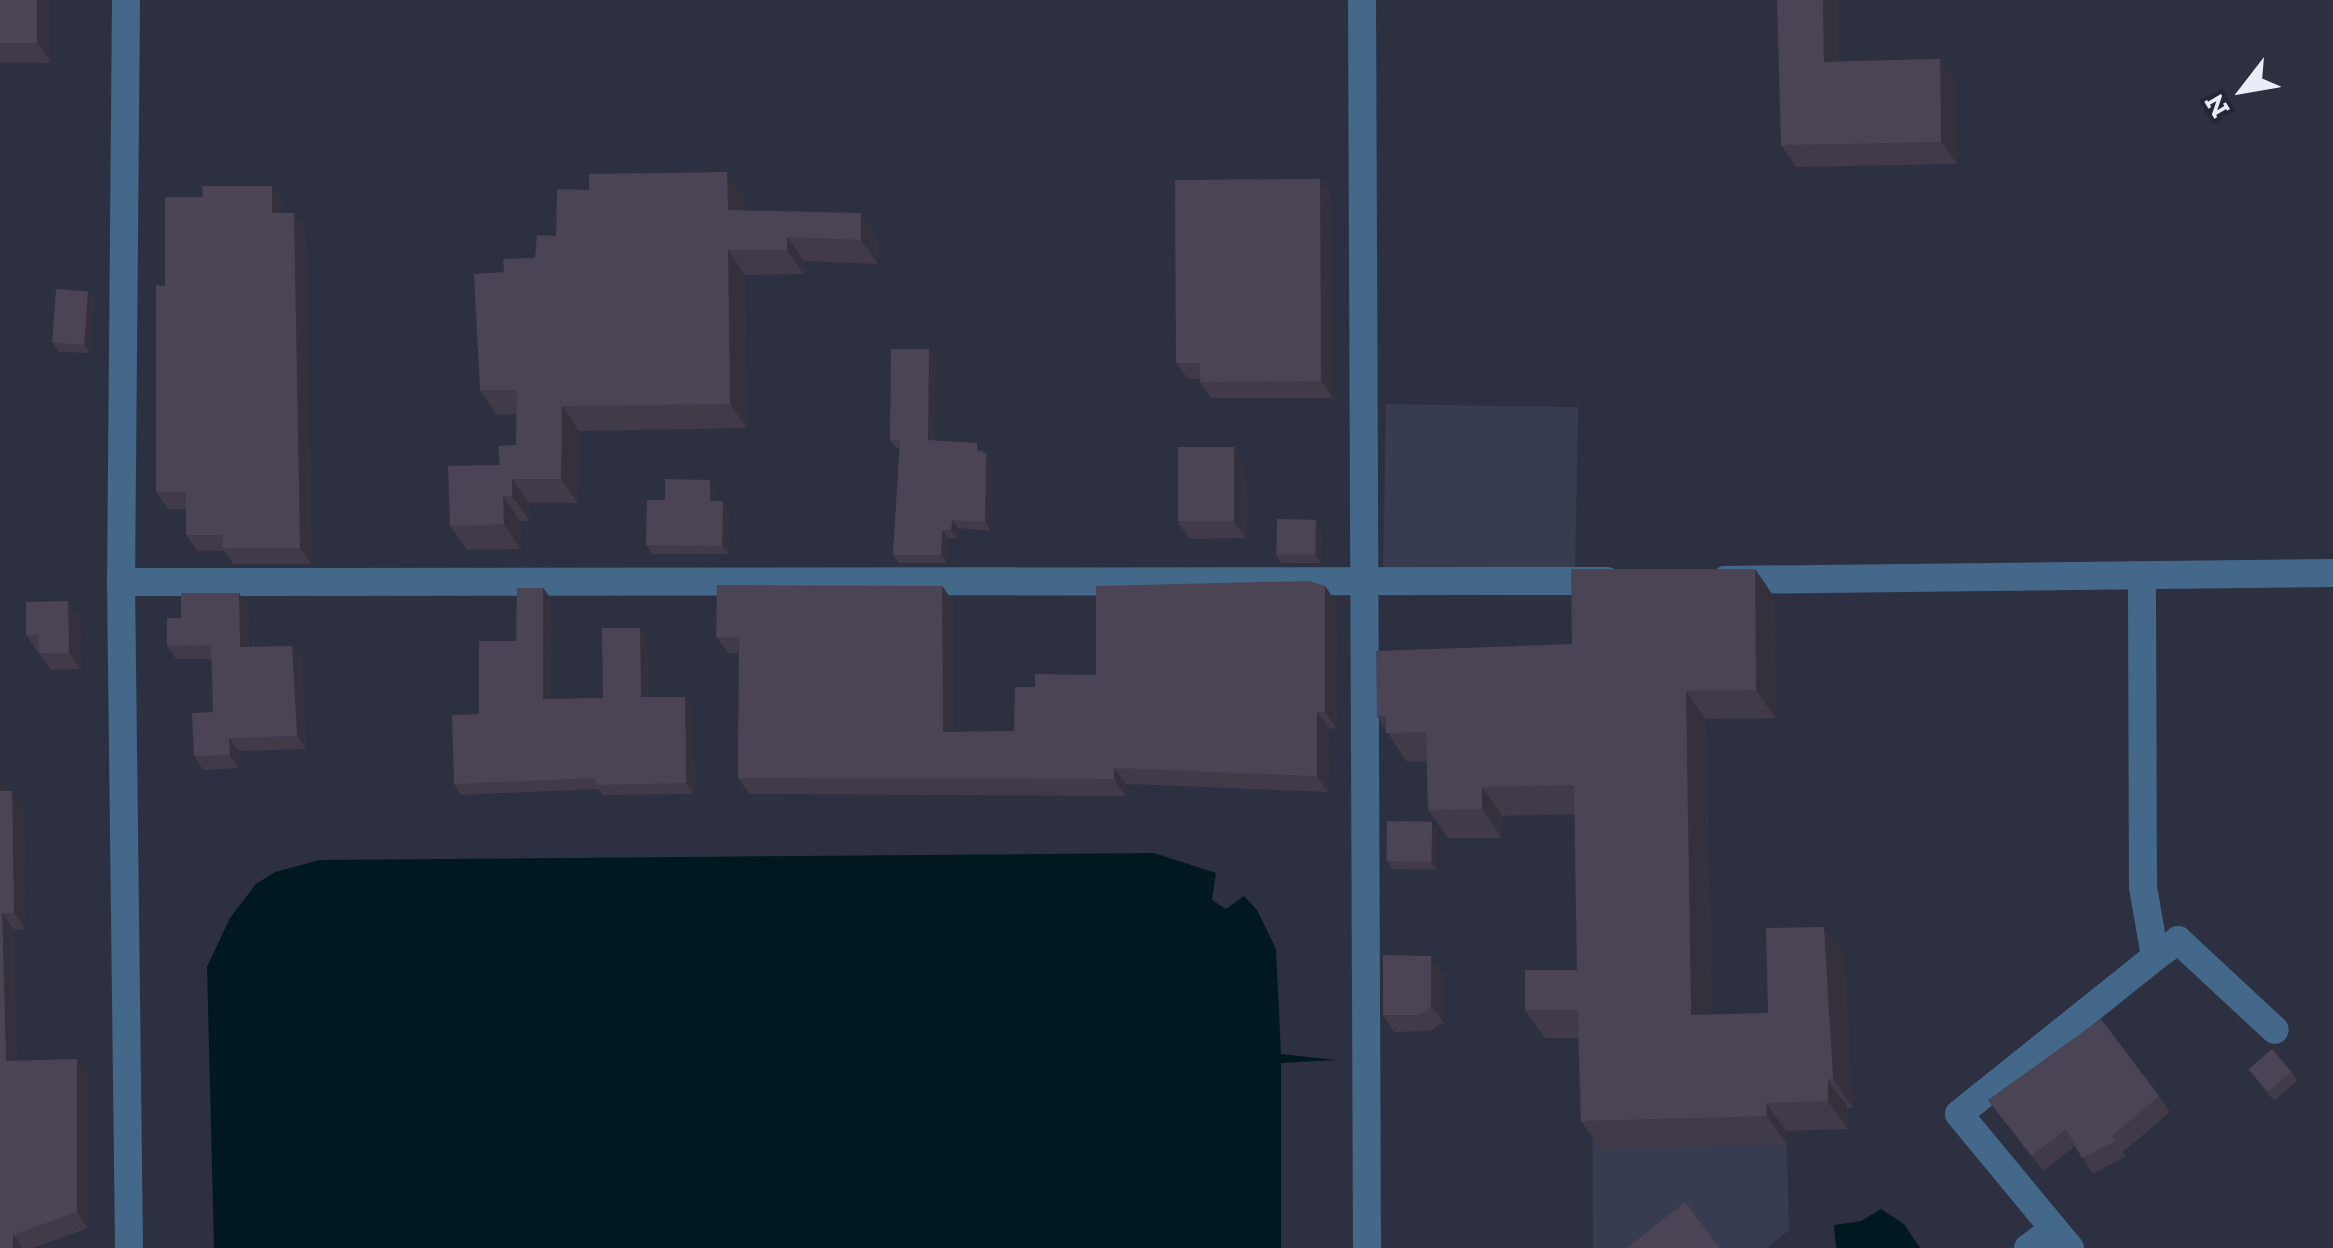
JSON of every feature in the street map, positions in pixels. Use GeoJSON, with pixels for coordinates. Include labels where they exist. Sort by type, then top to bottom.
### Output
{"type":"FeatureCollection","features":[{"type":"Feature","properties":{"kind":"street"},"geometry":{"type":"LineString","coordinates":[[126,0],[121,582],[129,1248]]}},
{"type":"Feature","properties":{"kind":"street"},"geometry":{"type":"LineString","coordinates":[[1362,0],[1367,1248]]}},
{"type":"Feature","properties":{"kind":"street"},"geometry":{"type":"LineString","coordinates":[[1702,580],[2142,578],[2333,572]]}},
{"type":"Feature","properties":{"kind":"street"},"geometry":{"type":"LineString","coordinates":[[2142,578],[2143,887],[2155,957]]}},
{"type":"Feature","properties":{"kind":"street"},"geometry":{"type":"LineString","coordinates":[[121,582],[1642,580]]}},
{"type":"Feature","properties":{"kind":"street"},"geometry":{"type":"LineString","coordinates":[[2028,1248],[2062,1238],[1959,1114],[2178,940],[2275,1030]]}},
{"type":"Feature","properties":{"kind":"shaded area"},"geometry":{"type":"Polygon","coordinates":[[[1386,404],[1578,407],[1575,572],[1383,569],[1386,404]]]}},
{"type":"Feature","properties":{"kind":"shaded area"},"geometry":{"type":"Polygon","coordinates":[[[1154,853],[1216,873],[1212,900],[1226,909],[1244,896],[1257,910],[1276,949],[1281,1054],[1336,1060],[1281,1063],[1281,1248],[214,1248],[207,967],[230,918],[256,884],[275,872],[320,860],[1154,853]]]}},
{"type":"Feature","properties":{"kind":"shaded area"},"geometry":{"type":"Polygon","coordinates":[[[1784,1037],[1789,1230],[1767,1248],[1593,1248],[1592,1039],[1784,1037]]]}},
{"type":"Feature","properties":{"kind":"shaded area"},"geometry":{"type":"Polygon","coordinates":[[[1881,1209],[1904,1224],[1920,1248],[1836,1248],[1834,1225],[1861,1221],[1881,1209]]]}},
{"type":"Feature","properties":{"kind":"building"},"geometry":{"type":"Polygon","coordinates":[[[0,0],[37,0],[37,43],[0,43],[0,0]]]}},
{"type":"Feature","properties":{"kind":"building"},"geometry":{"type":"Polygon","coordinates":[[[1777,0],[1823,0],[1824,62],[1940,59],[1941,142],[1781,145],[1777,0]]]}},
{"type":"Feature","properties":{"kind":"building"},"geometry":{"type":"Polygon","coordinates":[[[727,172],[728,210],[861,213],[861,240],[787,237],[787,250],[728,250],[730,404],[562,406],[561,479],[512,479],[512,496],[503,496],[504,524],[450,526],[448,466],[500,465],[498,446],[516,445],[517,390],[480,390],[474,274],[504,272],[503,259],[535,258],[537,235],[556,236],[557,189],[589,190],[589,174],[727,172]]]}},
{"type":"Feature","properties":{"kind":"building"},"geometry":{"type":"Polygon","coordinates":[[[1320,179],[1321,381],[1200,382],[1200,363],[1176,363],[1175,180],[1320,179]]]}},
{"type":"Feature","properties":{"kind":"building"},"geometry":{"type":"Polygon","coordinates":[[[202,186],[272,186],[272,213],[294,213],[300,548],[222,548],[223,535],[186,535],[186,492],[156,492],[156,285],[165,286],[165,197],[203,197],[202,186]]]}},
{"type":"Feature","properties":{"kind":"building"},"geometry":{"type":"Polygon","coordinates":[[[56,289],[88,291],[84,345],[52,343],[56,289]]]}},
{"type":"Feature","properties":{"kind":"building"},"geometry":{"type":"Polygon","coordinates":[[[891,349],[929,349],[928,440],[977,443],[977,452],[986,453],[985,522],[952,520],[951,530],[942,530],[941,555],[893,555],[900,440],[890,440],[891,349]]]}},
{"type":"Feature","properties":{"kind":"building"},"geometry":{"type":"Polygon","coordinates":[[[1178,447],[1234,447],[1234,521],[1178,521],[1178,447]]]}},
{"type":"Feature","properties":{"kind":"building"},"geometry":{"type":"Polygon","coordinates":[[[665,479],[710,480],[710,501],[723,501],[722,546],[646,545],[647,500],[665,500],[665,479]]]}},
{"type":"Feature","properties":{"kind":"building"},"geometry":{"type":"Polygon","coordinates":[[[1277,519],[1316,520],[1315,555],[1276,554],[1277,519]]]}},
{"type":"Feature","properties":{"kind":"building"},"geometry":{"type":"Polygon","coordinates":[[[1571,569],[1755,569],[1756,690],[1686,691],[1691,1015],[1768,1013],[1766,928],[1824,927],[1833,1079],[1828,1080],[1828,1101],[1766,1103],[1767,1116],[1581,1121],[1578,1010],[1525,1010],[1525,970],[1577,970],[1574,785],[1482,787],[1482,809],[1428,810],[1426,732],[1386,733],[1386,716],[1377,716],[1376,651],[1572,644],[1571,569]]]}},
{"type":"Feature","properties":{"kind":"building"},"geometry":{"type":"Polygon","coordinates":[[[1309,581],[1325,586],[1325,712],[1317,712],[1317,776],[1114,768],[1114,779],[738,778],[739,637],[716,637],[717,585],[942,586],[943,732],[1014,731],[1015,687],[1035,687],[1035,674],[1096,675],[1096,586],[1309,581]]]}},
{"type":"Feature","properties":{"kind":"building"},"geometry":{"type":"Polygon","coordinates":[[[517,588],[543,588],[543,699],[603,698],[602,628],[640,628],[641,697],[685,697],[686,783],[596,785],[595,778],[454,784],[452,715],[479,714],[479,641],[516,641],[517,588]]]}},
{"type":"Feature","properties":{"kind":"building"},"geometry":{"type":"Polygon","coordinates":[[[181,593],[239,593],[240,647],[292,646],[297,736],[229,738],[230,755],[194,756],[192,713],[213,712],[211,645],[167,646],[167,618],[181,618],[181,593]]]}},
{"type":"Feature","properties":{"kind":"building"},"geometry":{"type":"Polygon","coordinates":[[[68,601],[69,653],[39,653],[38,635],[26,635],[26,602],[68,601]]]}},
{"type":"Feature","properties":{"kind":"building"},"geometry":{"type":"Polygon","coordinates":[[[0,791],[12,791],[14,913],[2,913],[6,1061],[77,1059],[77,1212],[13,1235],[13,1248],[0,1248],[0,791]]]}},
{"type":"Feature","properties":{"kind":"building"},"geometry":{"type":"Polygon","coordinates":[[[1387,821],[1432,822],[1431,862],[1386,861],[1387,821]]]}},
{"type":"Feature","properties":{"kind":"building"},"geometry":{"type":"Polygon","coordinates":[[[1383,955],[1431,956],[1431,1006],[1420,1015],[1383,1015],[1383,955]]]}},
{"type":"Feature","properties":{"kind":"building"},"geometry":{"type":"Polygon","coordinates":[[[2101,1019],[2159,1096],[2112,1136],[2115,1141],[2082,1158],[2066,1129],[2032,1156],[1988,1100],[2101,1019]]]}},
{"type":"Feature","properties":{"kind":"building"},"geometry":{"type":"Polygon","coordinates":[[[2272,1049],[2292,1072],[2268,1092],[2249,1069],[2272,1049]]]}},
{"type":"Feature","properties":{"kind":"building"},"geometry":{"type":"Polygon","coordinates":[[[1685,1202],[1720,1248],[1627,1248],[1685,1202]]]}}]}
